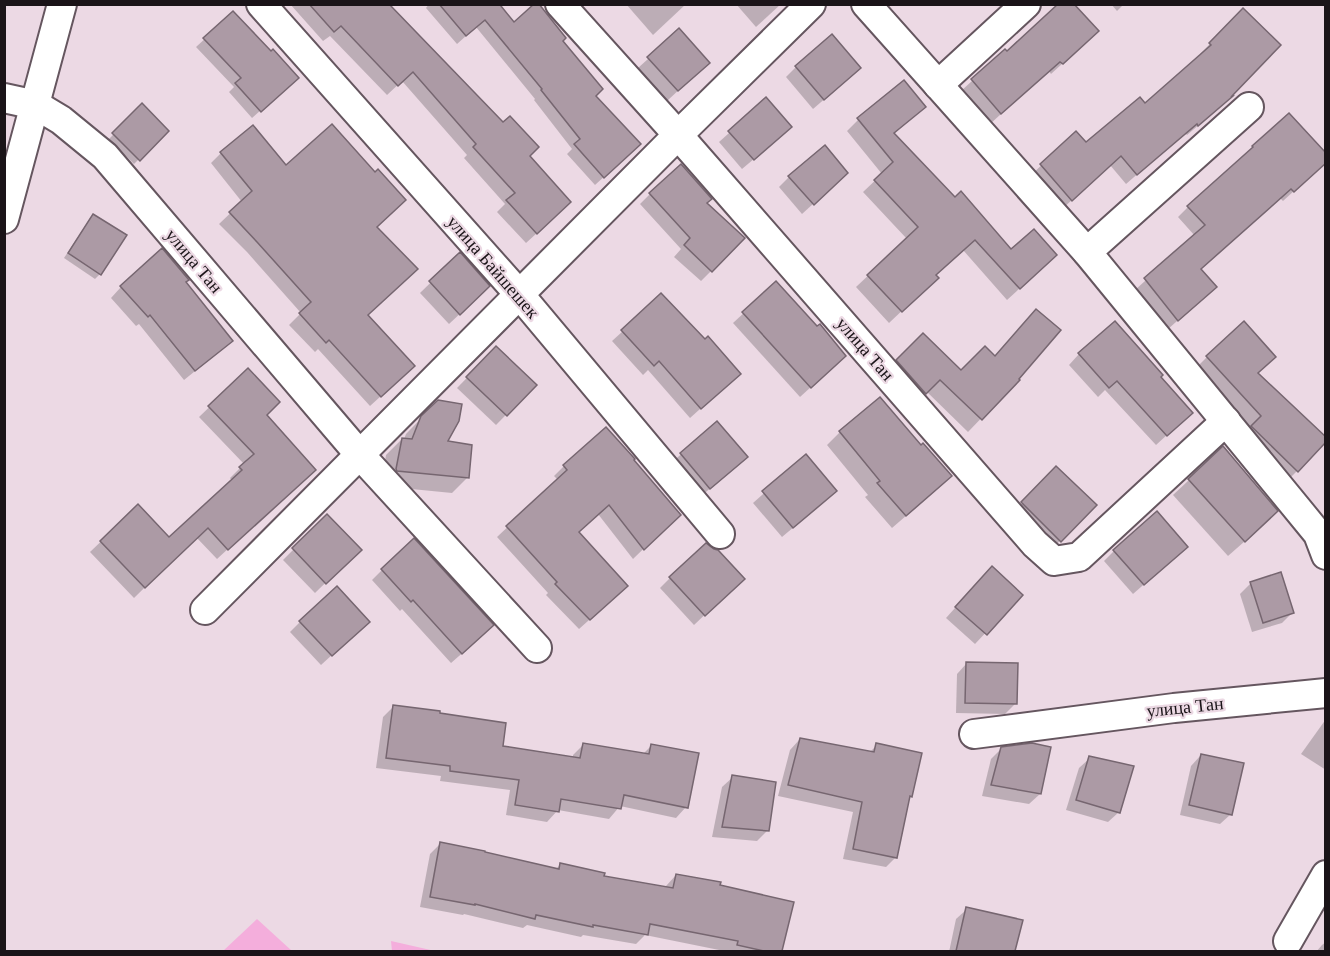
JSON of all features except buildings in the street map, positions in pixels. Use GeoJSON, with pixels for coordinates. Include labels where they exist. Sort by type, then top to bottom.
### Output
{"type":"FeatureCollection","features":[{"type":"Feature","properties":{"kind":"street"},"geometry":{"type":"LineString","coordinates":[[4,219],[62,4]]}},
{"type":"Feature","properties":{"kind":"street","name":"улица Байшешек"},"geometry":{"type":"LineString","coordinates":[[261,4],[519,294],[720,534]]}},
{"type":"Feature","properties":{"kind":"street","name":"улица Тан"},"geometry":{"type":"LineString","coordinates":[[560,4],[678,135],[1035,544],[1054,561],[1079,557],[1226,421]]}},
{"type":"Feature","properties":{"kind":"street"},"geometry":{"type":"LineString","coordinates":[[205,610],[678,135],[812,4]]}},
{"type":"Feature","properties":{"kind":"street"},"geometry":{"type":"LineString","coordinates":[[866,4],[1087,252],[1318,534],[1326,555]]}},
{"type":"Feature","properties":{"kind":"street"},"geometry":{"type":"LineString","coordinates":[[938,85],[1026,4]]}},
{"type":"Feature","properties":{"kind":"street","name":"улица Тан"},"geometry":{"type":"LineString","coordinates":[[4,98],[36,105],[62,120],[105,156],[360,455],[537,648]]}},
{"type":"Feature","properties":{"kind":"street"},"geometry":{"type":"LineString","coordinates":[[1087,252],[1249,107]]}},
{"type":"Feature","properties":{"kind":"street","name":"улица Тан"},"geometry":{"type":"LineString","coordinates":[[974,734],[1174,708],[1326,693]]}},
{"type":"Feature","properties":{"kind":"street"},"geometry":{"type":"LineString","coordinates":[[1288,941],[1326,875]]}},
{"type":"Feature","properties":{"kind":"shaded area"},"geometry":{"type":"Polygon","coordinates":[[[257,919],[292,951],[223,951],[257,919]]]}},
{"type":"Feature","properties":{"kind":"shaded area"},"geometry":{"type":"Polygon","coordinates":[[[391,941],[435,951],[392,951],[391,941]]]}}]}
